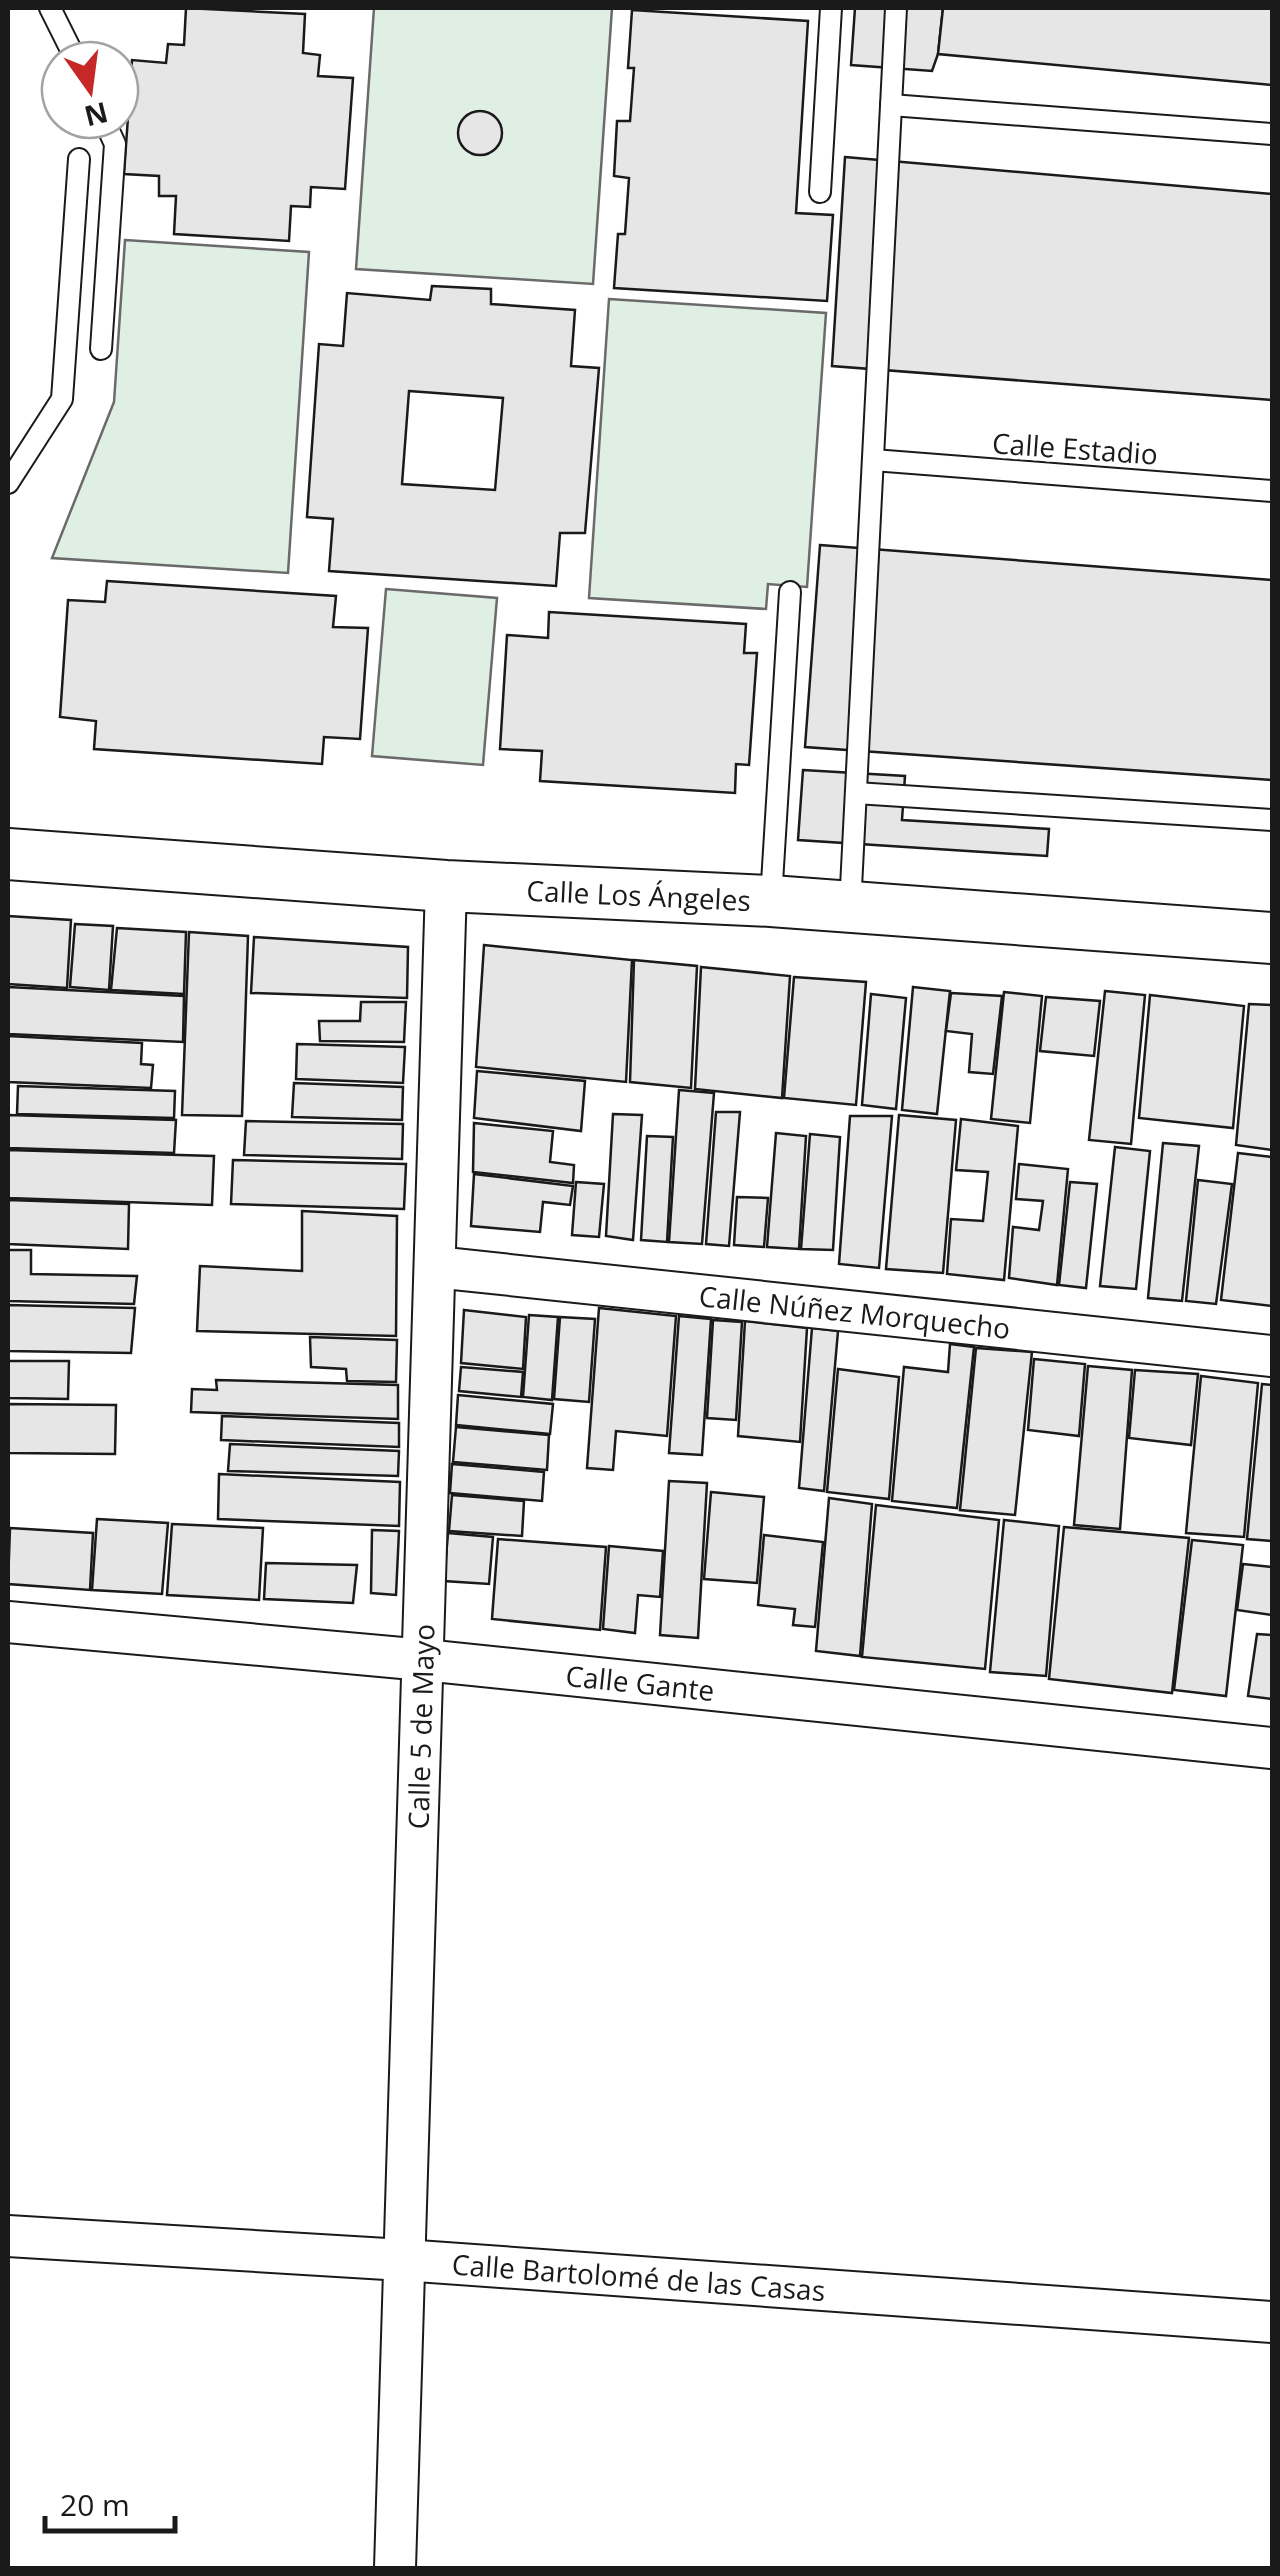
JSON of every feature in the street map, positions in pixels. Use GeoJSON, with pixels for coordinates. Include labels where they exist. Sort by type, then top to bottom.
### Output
{"type":"FeatureCollection","features":[{"type":"Feature","properties":{"kind":"street","name":"Calle Los Ángeles"},"geometry":{"type":"LineString","coordinates":[[8,854],[446,886],[770,901],[1272,938]]}},
{"type":"Feature","properties":{"kind":"street","name":"Calle 5 de Mayo"},"geometry":{"type":"LineString","coordinates":[[394,2568],[446,886]]}},
{"type":"Feature","properties":{"kind":"street","name":"Calle Núñez Morquecho"},"geometry":{"type":"LineString","coordinates":[[436,1267],[1272,1356]]}},
{"type":"Feature","properties":{"kind":"street","name":"Calle Gante"},"geometry":{"type":"LineString","coordinates":[[8,1622],[424,1660],[1272,1748]]}},
{"type":"Feature","properties":{"kind":"street","name":"Calle Bartolomé de las Casas"},"geometry":{"type":"LineString","coordinates":[[8,2236],[1272,2322]]}},
{"type":"Feature","properties":{"kind":"lane"},"geometry":{"type":"LineString","coordinates":[[50,8],[66,40]]}},
{"type":"Feature","properties":{"kind":"lane"},"geometry":{"type":"LineString","coordinates":[[820,192],[831,8]]}},
{"type":"Feature","properties":{"kind":"lane"},"geometry":{"type":"LineString","coordinates":[[850,907],[896,8]]}},
{"type":"Feature","properties":{"kind":"lane"},"geometry":{"type":"LineString","coordinates":[[891,105],[1272,134]]}},
{"type":"Feature","properties":{"kind":"lane"},"geometry":{"type":"LineString","coordinates":[[100,349],[114,140]]}},
{"type":"Feature","properties":{"kind":"lane"},"geometry":{"type":"LineString","coordinates":[[8,483],[62,399],[79,158]]}},
{"type":"Feature","properties":{"kind":"lane","name":"Calle Estadio"},"geometry":{"type":"LineString","coordinates":[[874,460],[1272,491]]}},
{"type":"Feature","properties":{"kind":"lane"},"geometry":{"type":"LineString","coordinates":[[770,901],[790,592]]}},
{"type":"Feature","properties":{"kind":"lane"},"geometry":{"type":"LineString","coordinates":[[856,793],[1272,820]]}},
{"type":"Feature","properties":{"kind":"green space"},"geometry":{"type":"Polygon","coordinates":[[[374,8],[612,8],[593,284],[356,269],[374,8]]]}},
{"type":"Feature","properties":{"kind":"green space"},"geometry":{"type":"Polygon","coordinates":[[[125,240],[309,252],[288,573],[52,558],[114,402],[125,240]]]}},
{"type":"Feature","properties":{"kind":"green space"},"geometry":{"type":"Polygon","coordinates":[[[609,299],[826,313],[807,587],[768,584],[766,609],[589,598],[609,299]]]}},
{"type":"Feature","properties":{"kind":"green space"},"geometry":{"type":"Polygon","coordinates":[[[386,589],[497,598],[483,765],[372,756],[386,589]]]}},
{"type":"Feature","properties":{"kind":"building"},"geometry":{"type":"Polygon","coordinates":[[[186,8],[305,14],[303,53],[320,55],[318,76],[353,78],[345,189],[311,187],[310,207],[291,206],[289,241],[174,234],[176,196],[159,196],[159,176],[124,174],[126,140],[140,140],[140,61],[166,63],[168,44],[184,45],[186,8]]]}},
{"type":"Feature","properties":{"kind":"building"},"geometry":{"type":"Polygon","coordinates":[[[855,8],[943,8],[932,71],[851,65],[855,8]]]}},
{"type":"Feature","properties":{"kind":"building"},"geometry":{"type":"Polygon","coordinates":[[[943,8],[1272,8],[1272,85],[938,54],[943,8]]]}},
{"type":"Feature","properties":{"kind":"building"},"geometry":{"type":"Polygon","coordinates":[[[632,10],[808,21],[796,213],[833,215],[827,301],[614,288],[618,234],[625,234],[629,178],[614,176],[617,121],[630,121],[634,68],[628,68],[632,10]]]}},
{"type":"Feature","properties":{"kind":"building"},"geometry":{"type":"Polygon","coordinates":[[[480,111],[496,117],[502,133],[496,149],[480,155],[464,149],[458,133],[464,117],[480,111]]]}},
{"type":"Feature","properties":{"kind":"building"},"geometry":{"type":"Polygon","coordinates":[[[845,157],[1272,194],[1272,400],[832,366],[845,157]]]}},
{"type":"Feature","properties":{"kind":"building"},"geometry":{"type":"Polygon","coordinates":[[[432,286],[491,289],[491,304],[575,310],[571,366],[599,368],[585,533],[560,533],[556,586],[329,571],[333,519],[307,517],[319,344],[343,346],[347,293],[430,300],[432,286]],[[409,391],[402,484],[495,490],[503,398],[409,391]]]}},
{"type":"Feature","properties":{"kind":"building"},"geometry":{"type":"Polygon","coordinates":[[[820,545],[1272,580],[1272,780],[805,747],[820,545]]]}},
{"type":"Feature","properties":{"kind":"building"},"geometry":{"type":"Polygon","coordinates":[[[107,581],[336,596],[333,627],[368,628],[360,739],[324,737],[322,764],[94,749],[96,721],[60,717],[68,600],[105,602],[107,581]]]}},
{"type":"Feature","properties":{"kind":"building"},"geometry":{"type":"Polygon","coordinates":[[[549,612],[746,624],[744,653],[757,653],[749,765],[736,764],[735,793],[540,781],[542,751],[500,749],[507,635],[548,638],[549,612]]]}},
{"type":"Feature","properties":{"kind":"building"},"geometry":{"type":"Polygon","coordinates":[[[803,770],[905,776],[902,820],[1049,829],[1047,856],[798,840],[803,770]]]}},
{"type":"Feature","properties":{"kind":"building"},"geometry":{"type":"Polygon","coordinates":[[[8,916],[71,920],[67,988],[8,984],[8,916]]]}},
{"type":"Feature","properties":{"kind":"building"},"geometry":{"type":"Polygon","coordinates":[[[75,924],[113,926],[109,990],[70,987],[75,924]]]}},
{"type":"Feature","properties":{"kind":"building"},"geometry":{"type":"Polygon","coordinates":[[[117,928],[186,932],[184,994],[111,990],[117,928]]]}},
{"type":"Feature","properties":{"kind":"building"},"geometry":{"type":"Polygon","coordinates":[[[189,932],[248,936],[242,1116],[182,1115],[189,932]]]}},
{"type":"Feature","properties":{"kind":"building"},"geometry":{"type":"Polygon","coordinates":[[[254,937],[408,947],[407,998],[251,993],[254,937]]]}},
{"type":"Feature","properties":{"kind":"building"},"geometry":{"type":"Polygon","coordinates":[[[484,945],[632,960],[626,1082],[476,1067],[484,945]]]}},
{"type":"Feature","properties":{"kind":"building"},"geometry":{"type":"Polygon","coordinates":[[[634,960],[697,966],[691,1088],[630,1082],[634,960]]]}},
{"type":"Feature","properties":{"kind":"building"},"geometry":{"type":"Polygon","coordinates":[[[701,967],[790,976],[782,1098],[695,1089],[701,967]]]}},
{"type":"Feature","properties":{"kind":"building"},"geometry":{"type":"Polygon","coordinates":[[[794,977],[866,982],[856,1105],[784,1098],[794,977]]]}},
{"type":"Feature","properties":{"kind":"building"},"geometry":{"type":"Polygon","coordinates":[[[8,987],[184,996],[183,1042],[8,1034],[8,987]]]}},
{"type":"Feature","properties":{"kind":"building"},"geometry":{"type":"Polygon","coordinates":[[[913,987],[950,991],[937,1114],[902,1110],[913,987]]]}},
{"type":"Feature","properties":{"kind":"building"},"geometry":{"type":"Polygon","coordinates":[[[1105,991],[1145,995],[1131,1144],[1089,1140],[1105,991]]]}},
{"type":"Feature","properties":{"kind":"building"},"geometry":{"type":"Polygon","coordinates":[[[1004,992],[1042,996],[1030,1123],[991,1119],[1004,992]]]}},
{"type":"Feature","properties":{"kind":"building"},"geometry":{"type":"Polygon","coordinates":[[[951,993],[1002,996],[993,1074],[969,1072],[972,1034],[946,1031],[951,993]]]}},
{"type":"Feature","properties":{"kind":"building"},"geometry":{"type":"Polygon","coordinates":[[[871,994],[906,998],[896,1109],[862,1105],[871,994]]]}},
{"type":"Feature","properties":{"kind":"building"},"geometry":{"type":"Polygon","coordinates":[[[1150,995],[1244,1006],[1233,1128],[1139,1118],[1150,995]]]}},
{"type":"Feature","properties":{"kind":"building"},"geometry":{"type":"Polygon","coordinates":[[[1046,997],[1100,1001],[1094,1056],[1040,1051],[1046,997]]]}},
{"type":"Feature","properties":{"kind":"building"},"geometry":{"type":"Polygon","coordinates":[[[361,1002],[406,1002],[404,1042],[320,1041],[319,1021],[360,1021],[361,1002]]]}},
{"type":"Feature","properties":{"kind":"building"},"geometry":{"type":"Polygon","coordinates":[[[1249,1004],[1272,1005],[1272,1150],[1236,1145],[1249,1004]]]}},
{"type":"Feature","properties":{"kind":"building"},"geometry":{"type":"Polygon","coordinates":[[[8,1036],[142,1043],[141,1064],[153,1065],[151,1088],[8,1082],[8,1036]]]}},
{"type":"Feature","properties":{"kind":"building"},"geometry":{"type":"Polygon","coordinates":[[[297,1044],[405,1047],[403,1083],[296,1079],[297,1044]]]}},
{"type":"Feature","properties":{"kind":"building"},"geometry":{"type":"Polygon","coordinates":[[[477,1071],[585,1081],[581,1131],[474,1118],[477,1071]]]}},
{"type":"Feature","properties":{"kind":"building"},"geometry":{"type":"Polygon","coordinates":[[[294,1083],[403,1087],[402,1120],[292,1117],[294,1083]]]}},
{"type":"Feature","properties":{"kind":"building"},"geometry":{"type":"Polygon","coordinates":[[[18,1086],[175,1091],[174,1118],[17,1114],[18,1086]]]}},
{"type":"Feature","properties":{"kind":"building"},"geometry":{"type":"Polygon","coordinates":[[[679,1090],[714,1093],[702,1244],[669,1242],[679,1090]]]}},
{"type":"Feature","properties":{"kind":"building"},"geometry":{"type":"Polygon","coordinates":[[[716,1112],[740,1112],[729,1246],[706,1244],[716,1112]]]}},
{"type":"Feature","properties":{"kind":"building"},"geometry":{"type":"Polygon","coordinates":[[[613,1114],[642,1115],[633,1240],[606,1236],[613,1114]]]}},
{"type":"Feature","properties":{"kind":"building"},"geometry":{"type":"Polygon","coordinates":[[[8,1115],[176,1120],[174,1153],[8,1148],[8,1115]]]}},
{"type":"Feature","properties":{"kind":"building"},"geometry":{"type":"Polygon","coordinates":[[[899,1115],[956,1120],[943,1273],[886,1269],[899,1115]]]}},
{"type":"Feature","properties":{"kind":"building"},"geometry":{"type":"Polygon","coordinates":[[[850,1116],[892,1116],[879,1268],[839,1264],[850,1116]]]}},
{"type":"Feature","properties":{"kind":"building"},"geometry":{"type":"Polygon","coordinates":[[[961,1119],[1018,1126],[1004,1280],[947,1274],[951,1219],[983,1221],[988,1172],[956,1170],[961,1119]]]}},
{"type":"Feature","properties":{"kind":"building"},"geometry":{"type":"Polygon","coordinates":[[[246,1121],[403,1124],[402,1159],[244,1155],[246,1121]]]}},
{"type":"Feature","properties":{"kind":"building"},"geometry":{"type":"Polygon","coordinates":[[[474,1123],[553,1131],[550,1162],[574,1165],[573,1183],[473,1172],[474,1123]]]}},
{"type":"Feature","properties":{"kind":"building"},"geometry":{"type":"Polygon","coordinates":[[[776,1133],[806,1136],[799,1249],[767,1247],[776,1133]]]}},
{"type":"Feature","properties":{"kind":"building"},"geometry":{"type":"Polygon","coordinates":[[[810,1134],[840,1137],[833,1250],[801,1249],[810,1134]]]}},
{"type":"Feature","properties":{"kind":"building"},"geometry":{"type":"Polygon","coordinates":[[[647,1136],[673,1137],[667,1242],[641,1240],[647,1136]]]}},
{"type":"Feature","properties":{"kind":"building"},"geometry":{"type":"Polygon","coordinates":[[[1163,1143],[1199,1146],[1182,1301],[1148,1298],[1163,1143]]]}},
{"type":"Feature","properties":{"kind":"building"},"geometry":{"type":"Polygon","coordinates":[[[1115,1147],[1150,1151],[1136,1289],[1100,1286],[1115,1147]]]}},
{"type":"Feature","properties":{"kind":"building"},"geometry":{"type":"Polygon","coordinates":[[[8,1150],[214,1156],[212,1205],[8,1198],[8,1150]]]}},
{"type":"Feature","properties":{"kind":"building"},"geometry":{"type":"Polygon","coordinates":[[[1238,1153],[1272,1157],[1272,1306],[1221,1300],[1238,1153]]]}},
{"type":"Feature","properties":{"kind":"building"},"geometry":{"type":"Polygon","coordinates":[[[233,1160],[406,1164],[404,1209],[231,1204],[233,1160]]]}},
{"type":"Feature","properties":{"kind":"building"},"geometry":{"type":"Polygon","coordinates":[[[1019,1164],[1068,1169],[1057,1285],[1009,1278],[1013,1227],[1039,1230],[1043,1201],[1016,1199],[1019,1164]]]}},
{"type":"Feature","properties":{"kind":"building"},"geometry":{"type":"Polygon","coordinates":[[[474,1174],[573,1186],[570,1205],[543,1202],[540,1232],[471,1226],[474,1174]]]}},
{"type":"Feature","properties":{"kind":"building"},"geometry":{"type":"Polygon","coordinates":[[[1198,1180],[1232,1184],[1216,1304],[1186,1301],[1198,1180]]]}},
{"type":"Feature","properties":{"kind":"building"},"geometry":{"type":"Polygon","coordinates":[[[576,1182],[604,1184],[599,1237],[572,1235],[576,1182]]]}},
{"type":"Feature","properties":{"kind":"building"},"geometry":{"type":"Polygon","coordinates":[[[1070,1182],[1097,1184],[1086,1288],[1059,1285],[1070,1182]]]}},
{"type":"Feature","properties":{"kind":"building"},"geometry":{"type":"Polygon","coordinates":[[[737,1197],[768,1198],[764,1247],[734,1245],[737,1197]]]}},
{"type":"Feature","properties":{"kind":"building"},"geometry":{"type":"Polygon","coordinates":[[[8,1200],[129,1204],[128,1249],[8,1244],[8,1200]]]}},
{"type":"Feature","properties":{"kind":"building"},"geometry":{"type":"Polygon","coordinates":[[[302,1211],[397,1216],[396,1336],[197,1331],[200,1266],[302,1271],[302,1211]]]}},
{"type":"Feature","properties":{"kind":"building"},"geometry":{"type":"Polygon","coordinates":[[[8,1250],[31,1250],[31,1274],[137,1276],[134,1304],[8,1301],[8,1250]]]}},
{"type":"Feature","properties":{"kind":"building"},"geometry":{"type":"Polygon","coordinates":[[[8,1305],[135,1308],[131,1353],[8,1351],[8,1305]]]}},
{"type":"Feature","properties":{"kind":"building"},"geometry":{"type":"Polygon","coordinates":[[[599,1308],[676,1316],[667,1436],[616,1431],[613,1470],[587,1468],[599,1308]]]}},
{"type":"Feature","properties":{"kind":"building"},"geometry":{"type":"Polygon","coordinates":[[[464,1310],[526,1317],[523,1369],[461,1363],[464,1310]]]}},
{"type":"Feature","properties":{"kind":"building"},"geometry":{"type":"Polygon","coordinates":[[[529,1315],[558,1317],[552,1400],[523,1397],[529,1315]]]}},
{"type":"Feature","properties":{"kind":"building"},"geometry":{"type":"Polygon","coordinates":[[[679,1316],[711,1319],[702,1455],[669,1453],[679,1316]]]}},
{"type":"Feature","properties":{"kind":"building"},"geometry":{"type":"Polygon","coordinates":[[[560,1317],[595,1319],[589,1402],[554,1399],[560,1317]]]}},
{"type":"Feature","properties":{"kind":"building"},"geometry":{"type":"Polygon","coordinates":[[[713,1320],[742,1322],[736,1420],[707,1418],[713,1320]]]}},
{"type":"Feature","properties":{"kind":"building"},"geometry":{"type":"Polygon","coordinates":[[[745,1321],[807,1328],[800,1442],[738,1436],[745,1321]]]}},
{"type":"Feature","properties":{"kind":"building"},"geometry":{"type":"Polygon","coordinates":[[[812,1328],[838,1331],[824,1491],[799,1488],[812,1328]]]}},
{"type":"Feature","properties":{"kind":"building"},"geometry":{"type":"Polygon","coordinates":[[[310,1337],[397,1340],[396,1382],[347,1381],[346,1369],[311,1367],[310,1337]]]}},
{"type":"Feature","properties":{"kind":"building"},"geometry":{"type":"Polygon","coordinates":[[[950,1344],[974,1347],[957,1508],[892,1501],[904,1367],[948,1372],[950,1344]]]}},
{"type":"Feature","properties":{"kind":"building"},"geometry":{"type":"Polygon","coordinates":[[[976,1348],[1032,1352],[1015,1515],[960,1510],[976,1348]]]}},
{"type":"Feature","properties":{"kind":"building"},"geometry":{"type":"Polygon","coordinates":[[[1034,1359],[1085,1364],[1079,1436],[1028,1430],[1034,1359]]]}},
{"type":"Feature","properties":{"kind":"building"},"geometry":{"type":"Polygon","coordinates":[[[8,1361],[69,1361],[68,1399],[8,1398],[8,1361]]]}},
{"type":"Feature","properties":{"kind":"building"},"geometry":{"type":"Polygon","coordinates":[[[1088,1366],[1132,1370],[1120,1529],[1074,1525],[1088,1366]]]}},
{"type":"Feature","properties":{"kind":"building"},"geometry":{"type":"Polygon","coordinates":[[[461,1367],[523,1372],[521,1397],[459,1391],[461,1367]]]}},
{"type":"Feature","properties":{"kind":"building"},"geometry":{"type":"Polygon","coordinates":[[[838,1369],[899,1377],[889,1499],[827,1492],[838,1369]]]}},
{"type":"Feature","properties":{"kind":"building"},"geometry":{"type":"Polygon","coordinates":[[[1135,1370],[1198,1374],[1191,1445],[1129,1438],[1135,1370]]]}},
{"type":"Feature","properties":{"kind":"building"},"geometry":{"type":"Polygon","coordinates":[[[1201,1376],[1258,1383],[1244,1537],[1186,1533],[1201,1376]]]}},
{"type":"Feature","properties":{"kind":"building"},"geometry":{"type":"Polygon","coordinates":[[[216,1380],[398,1385],[398,1419],[191,1412],[192,1389],[217,1390],[216,1380]]]}},
{"type":"Feature","properties":{"kind":"building"},"geometry":{"type":"Polygon","coordinates":[[[1262,1384],[1272,1385],[1272,1541],[1247,1539],[1262,1384]]]}},
{"type":"Feature","properties":{"kind":"building"},"geometry":{"type":"Polygon","coordinates":[[[458,1395],[553,1404],[550,1434],[456,1425],[458,1395]]]}},
{"type":"Feature","properties":{"kind":"building"},"geometry":{"type":"Polygon","coordinates":[[[8,1404],[116,1405],[115,1454],[8,1453],[8,1404]]]}},
{"type":"Feature","properties":{"kind":"building"},"geometry":{"type":"Polygon","coordinates":[[[222,1416],[399,1423],[399,1447],[221,1440],[222,1416]]]}},
{"type":"Feature","properties":{"kind":"building"},"geometry":{"type":"Polygon","coordinates":[[[456,1427],[549,1435],[547,1470],[453,1462],[456,1427]]]}},
{"type":"Feature","properties":{"kind":"building"},"geometry":{"type":"Polygon","coordinates":[[[230,1444],[399,1451],[398,1476],[228,1471],[230,1444]]]}},
{"type":"Feature","properties":{"kind":"building"},"geometry":{"type":"Polygon","coordinates":[[[452,1464],[544,1472],[542,1501],[450,1493],[452,1464]]]}},
{"type":"Feature","properties":{"kind":"building"},"geometry":{"type":"Polygon","coordinates":[[[219,1474],[400,1482],[399,1526],[218,1519],[219,1474]]]}},
{"type":"Feature","properties":{"kind":"building"},"geometry":{"type":"Polygon","coordinates":[[[669,1481],[707,1483],[698,1638],[660,1635],[669,1481]]]}},
{"type":"Feature","properties":{"kind":"building"},"geometry":{"type":"Polygon","coordinates":[[[711,1492],[764,1497],[757,1583],[704,1579],[711,1492]]]}},
{"type":"Feature","properties":{"kind":"building"},"geometry":{"type":"Polygon","coordinates":[[[452,1495],[524,1501],[522,1536],[449,1531],[452,1495]]]}},
{"type":"Feature","properties":{"kind":"building"},"geometry":{"type":"Polygon","coordinates":[[[829,1498],[872,1504],[860,1656],[816,1651],[829,1498]]]}},
{"type":"Feature","properties":{"kind":"building"},"geometry":{"type":"Polygon","coordinates":[[[876,1505],[999,1520],[985,1669],[862,1657],[876,1505]]]}},
{"type":"Feature","properties":{"kind":"building"},"geometry":{"type":"Polygon","coordinates":[[[97,1519],[168,1523],[162,1594],[92,1590],[97,1519]]]}},
{"type":"Feature","properties":{"kind":"building"},"geometry":{"type":"Polygon","coordinates":[[[1004,1520],[1059,1526],[1046,1676],[990,1672],[1004,1520]]]}},
{"type":"Feature","properties":{"kind":"building"},"geometry":{"type":"Polygon","coordinates":[[[172,1524],[263,1528],[259,1600],[167,1595],[172,1524]]]}},
{"type":"Feature","properties":{"kind":"building"},"geometry":{"type":"Polygon","coordinates":[[[1064,1527],[1189,1538],[1172,1693],[1049,1679],[1064,1527]]]}},
{"type":"Feature","properties":{"kind":"building"},"geometry":{"type":"Polygon","coordinates":[[[10,1528],[93,1533],[90,1590],[8,1584],[10,1528]]]}},
{"type":"Feature","properties":{"kind":"building"},"geometry":{"type":"Polygon","coordinates":[[[372,1530],[399,1531],[396,1595],[371,1593],[372,1530]]]}},
{"type":"Feature","properties":{"kind":"building"},"geometry":{"type":"Polygon","coordinates":[[[448,1533],[493,1537],[489,1584],[444,1581],[448,1533]]]}},
{"type":"Feature","properties":{"kind":"building"},"geometry":{"type":"Polygon","coordinates":[[[764,1535],[823,1542],[815,1627],[793,1625],[795,1609],[758,1605],[764,1535]]]}},
{"type":"Feature","properties":{"kind":"building"},"geometry":{"type":"Polygon","coordinates":[[[498,1539],[606,1547],[600,1630],[492,1619],[498,1539]]]}},
{"type":"Feature","properties":{"kind":"building"},"geometry":{"type":"Polygon","coordinates":[[[1192,1540],[1243,1545],[1226,1696],[1174,1690],[1192,1540]]]}},
{"type":"Feature","properties":{"kind":"building"},"geometry":{"type":"Polygon","coordinates":[[[609,1546],[663,1551],[660,1597],[638,1595],[635,1633],[603,1629],[609,1546]]]}},
{"type":"Feature","properties":{"kind":"building"},"geometry":{"type":"Polygon","coordinates":[[[266,1563],[357,1565],[353,1603],[264,1599],[266,1563]]]}},
{"type":"Feature","properties":{"kind":"building"},"geometry":{"type":"Polygon","coordinates":[[[1243,1564],[1272,1567],[1272,1615],[1237,1610],[1243,1564]]]}},
{"type":"Feature","properties":{"kind":"building"},"geometry":{"type":"Polygon","coordinates":[[[1257,1634],[1272,1635],[1272,1699],[1248,1696],[1257,1634]]]}}]}
